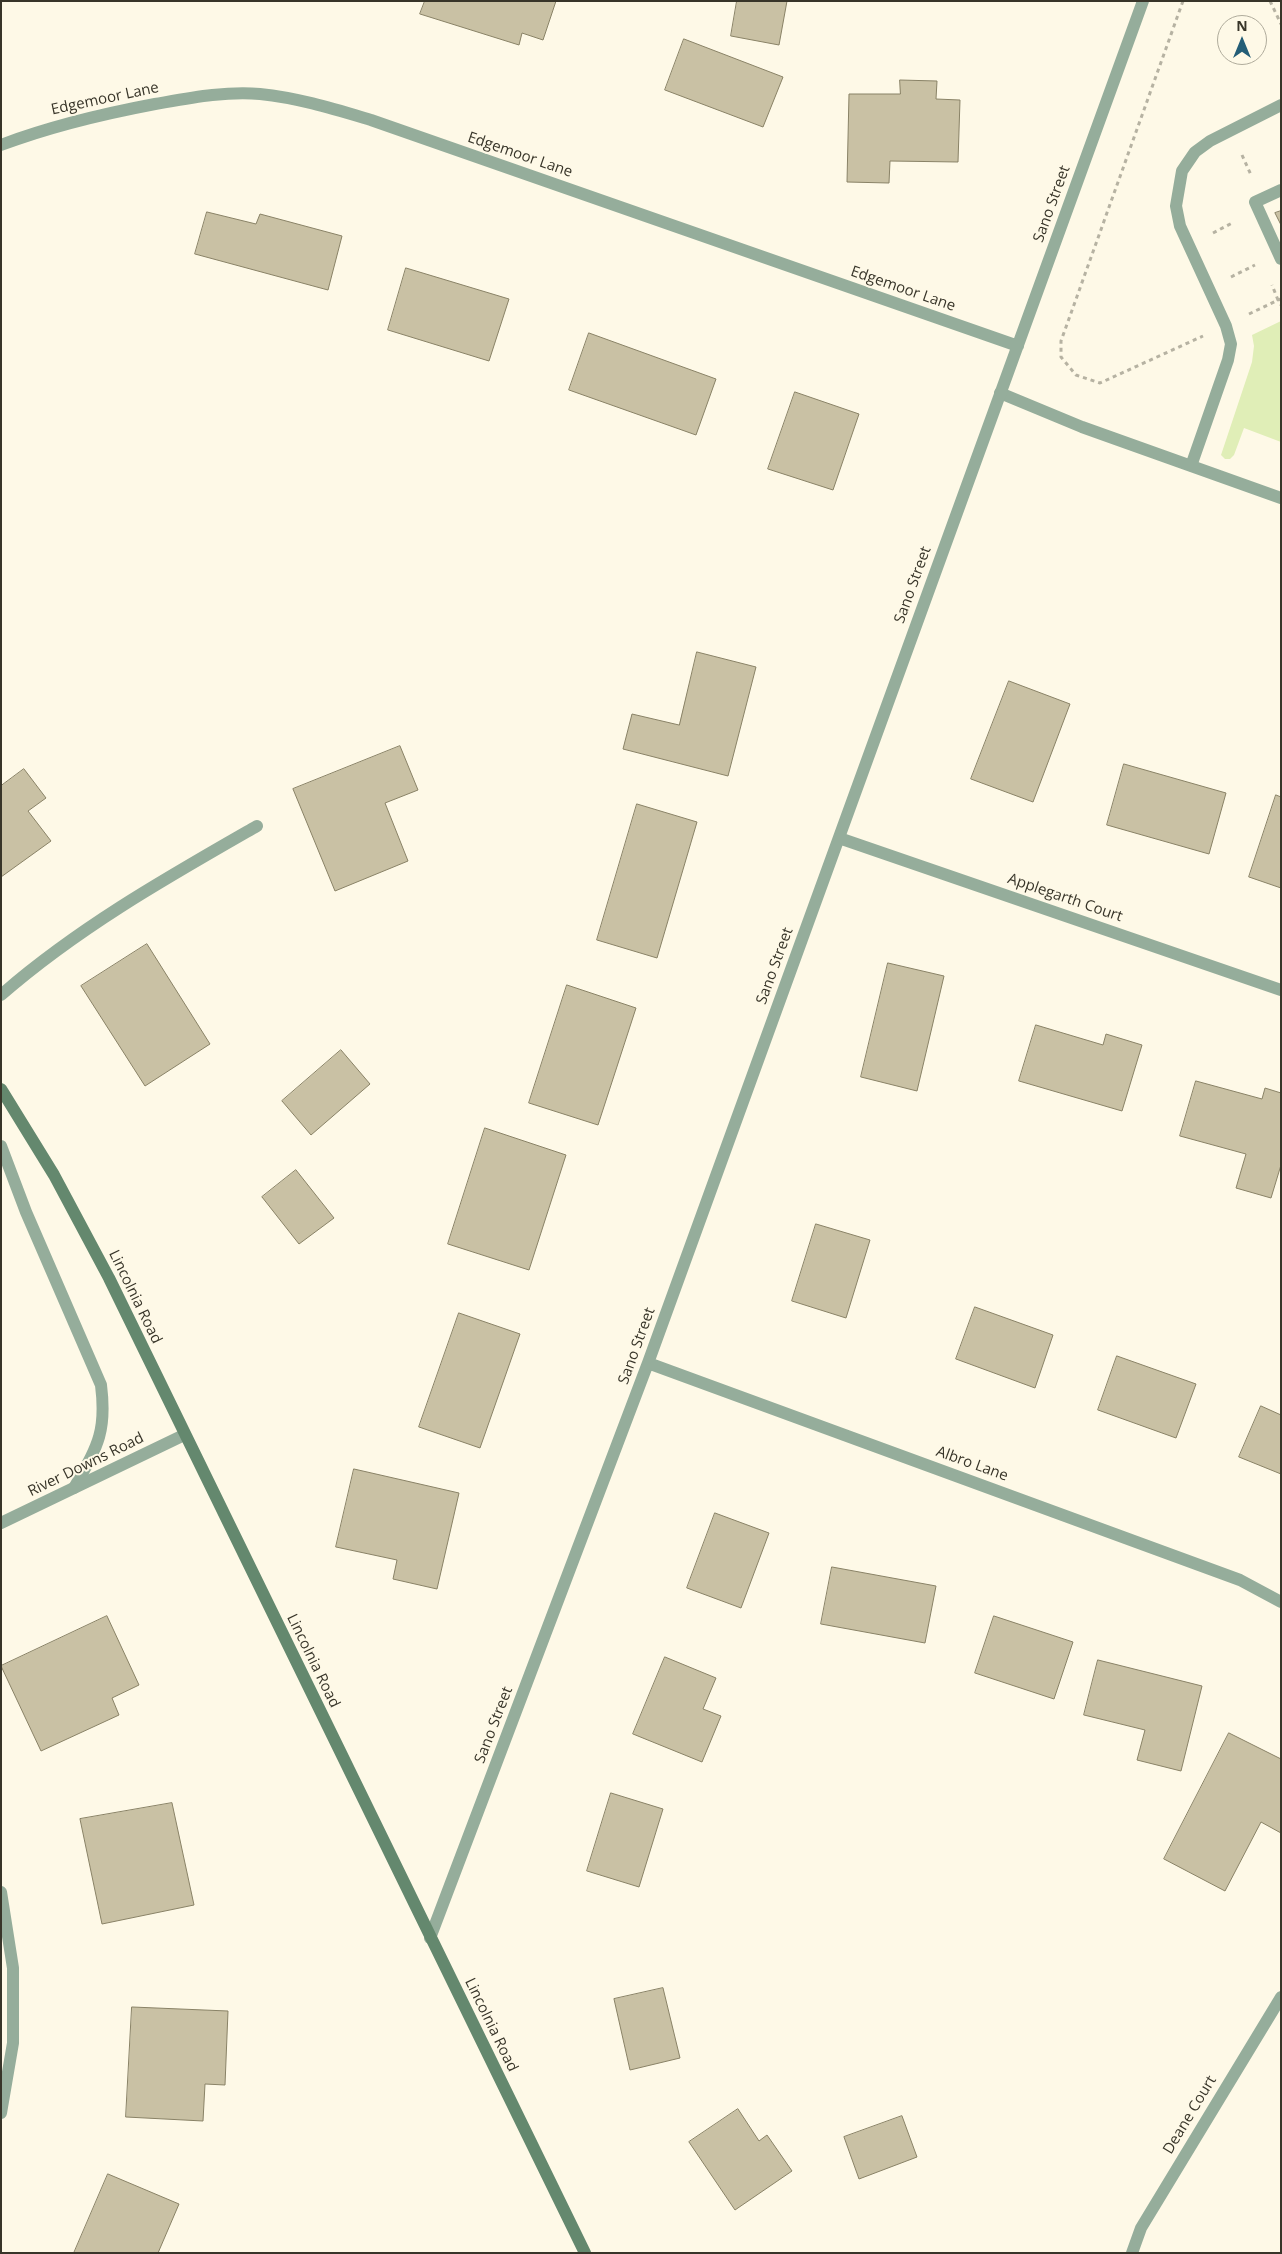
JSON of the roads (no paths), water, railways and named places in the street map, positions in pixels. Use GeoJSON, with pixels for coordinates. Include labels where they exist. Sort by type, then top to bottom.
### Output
{"type":"FeatureCollection","features":[{"type":"Feature","properties":{"kind":"main road","name":"Lincolnia Road"},"geometry":{"type":"LineString","coordinates":[[1,1089],[82,1224],[585,2253]]}},
{"type":"Feature","properties":{"kind":"street","name":"Sano Street"},"geometry":{"type":"LineString","coordinates":[[430,1938],[648,1363],[1143,1]]}},
{"type":"Feature","properties":{"kind":"street","name":"Edgemoor Lane"},"geometry":{"type":"LineString","coordinates":[[1,145],[40,130],[106,113],[204,95],[259,94],[312,102],[371,120],[1018,346]]}},
{"type":"Feature","properties":{"kind":"street"},"geometry":{"type":"LineString","coordinates":[[1190,466],[1224,375],[1231,344],[1226,326],[1180,226],[1176,206],[1182,171],[1195,152],[1210,141],[1281,105]]}},
{"type":"Feature","properties":{"kind":"street"},"geometry":{"type":"LineString","coordinates":[[1281,190],[1255,202],[1281,259]]}},
{"type":"Feature","properties":{"kind":"street"},"geometry":{"type":"LineString","coordinates":[[1000,393],[1082,427],[1281,498]]}},
{"type":"Feature","properties":{"kind":"street"},"geometry":{"type":"LineString","coordinates":[[1,995],[97,921],[149,887],[258,826]]}},
{"type":"Feature","properties":{"kind":"street","name":"Applegarth Court"},"geometry":{"type":"LineString","coordinates":[[839,838],[1281,990]]}},
{"type":"Feature","properties":{"kind":"street"},"geometry":{"type":"LineString","coordinates":[[1,1146],[26,1212],[101,1385],[104,1410],[103,1428],[95,1451],[74,1488]]}},
{"type":"Feature","properties":{"kind":"street","name":"Albro Lane"},"geometry":{"type":"LineString","coordinates":[[648,1363],[1240,1580],[1281,1602]]}},
{"type":"Feature","properties":{"kind":"street","name":"River Downs Road"},"geometry":{"type":"LineString","coordinates":[[1,1523],[184,1435]]}},
{"type":"Feature","properties":{"kind":"street"},"geometry":{"type":"LineString","coordinates":[[1,1892],[13,1968],[13,2043],[1,2113]]}},
{"type":"Feature","properties":{"kind":"street","name":"Deane Court"},"geometry":{"type":"LineString","coordinates":[[1132,2253],[1141,2228],[1281,1997]]}}]}
